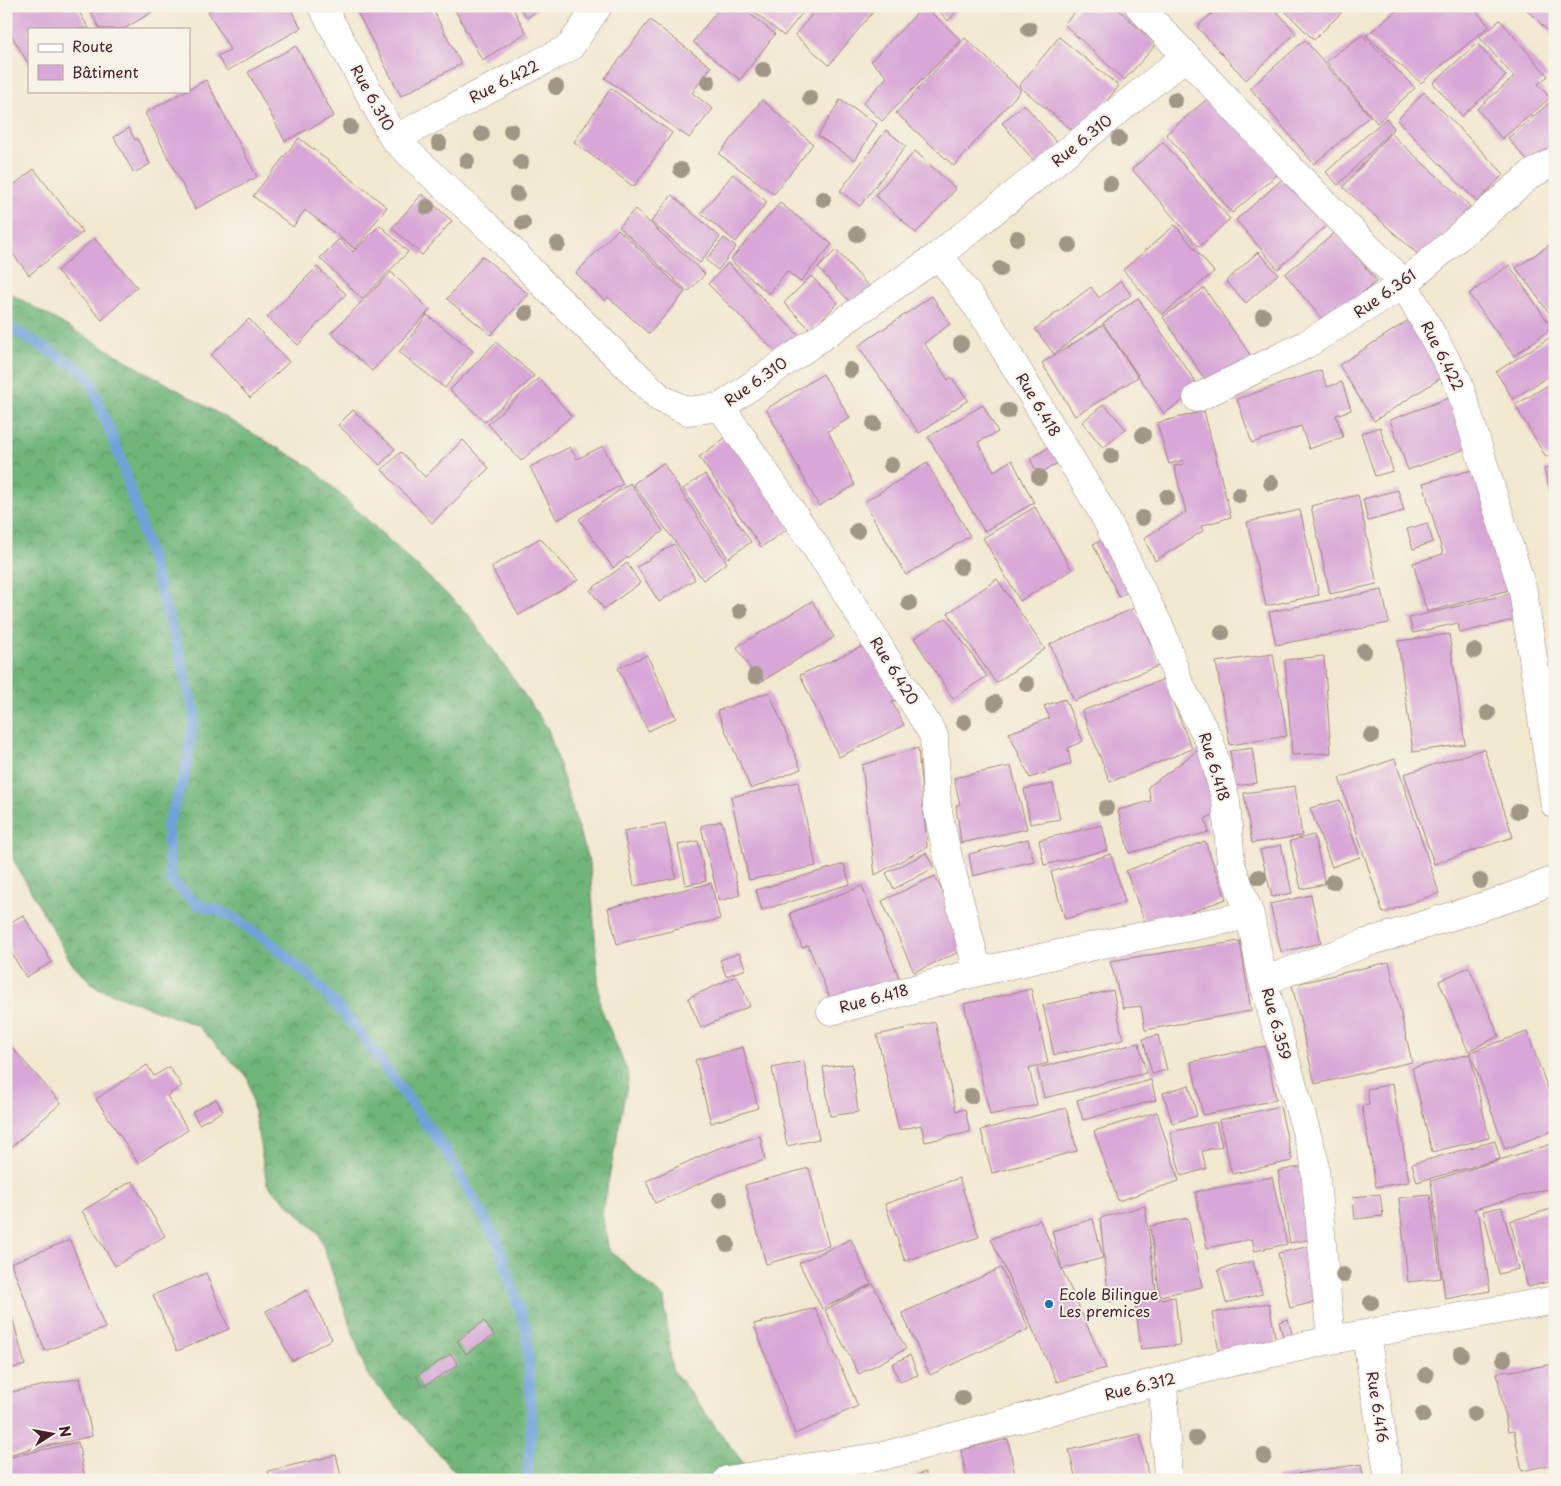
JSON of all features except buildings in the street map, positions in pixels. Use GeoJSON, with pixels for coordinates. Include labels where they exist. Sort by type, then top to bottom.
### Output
{"type":"FeatureCollection","features":[{"type":"Feature","properties":{"kind":"street","name":"Rue 6.310"},"geometry":{"type":"LineString","coordinates":[[322,6],[394,139],[500,238],[545,286],[660,398],[687,411],[721,407],[939,255],[1186,56]]}},
{"type":"Feature","properties":{"kind":"street","name":"Rue 6.422"},"geometry":{"type":"LineString","coordinates":[[394,139],[570,47],[598,6]]}},
{"type":"Feature","properties":{"kind":"street","name":"Rue 6.422"},"geometry":{"type":"LineString","coordinates":[[1139,6],[1294,172],[1404,284],[1458,382],[1523,591],[1555,805]]}},
{"type":"Feature","properties":{"kind":"street","name":"Rue 6.361"},"geometry":{"type":"LineString","coordinates":[[1196,398],[1305,345],[1404,284],[1530,175],[1555,161]]}},
{"type":"Feature","properties":{"kind":"street","name":"Rue 6.418"},"geometry":{"type":"LineString","coordinates":[[831,1011],[978,972],[1098,945],[1250,916],[1231,864],[1226,801],[1210,742],[1179,683],[1162,632],[1103,512],[989,323],[939,255]]}},
{"type":"Feature","properties":{"kind":"street","name":"Rue 6.420"},"geometry":{"type":"LineString","coordinates":[[721,407],[840,583],[934,736],[938,806],[946,849],[978,972]]}},
{"type":"Feature","properties":{"kind":"street","name":"Rue 6.359"},"geometry":{"type":"LineString","coordinates":[[1331,1340],[1314,1159],[1263,981],[1366,943],[1500,901],[1555,880]]}},
{"type":"Feature","properties":{"kind":"street"},"geometry":{"type":"LineString","coordinates":[[1250,916],[1263,981]]}},
{"type":"Feature","properties":{"kind":"street","name":"Rue 6.312"},"geometry":{"type":"LineString","coordinates":[[727,1480],[882,1456],[1033,1417],[1100,1396],[1163,1382],[1223,1364],[1331,1340],[1555,1300]]}},
{"type":"Feature","properties":{"kind":"street","name":"Rue 6.416"},"geometry":{"type":"LineString","coordinates":[[1366,1334],[1389,1480]]}},
{"type":"Feature","properties":{"kind":"street"},"geometry":{"type":"LineString","coordinates":[[1163,1382],[1168,1480]]}},
{"type":"Feature","properties":{"kind":"green space"},"geometry":{"type":"Polygon","coordinates":[[[6,291],[311,467],[469,615],[548,729],[590,866],[600,1006],[629,1075],[602,1214],[609,1250],[664,1298],[672,1369],[756,1480],[462,1480],[367,1374],[319,1234],[267,1184],[248,1078],[198,1026],[95,987],[71,962],[6,847],[6,291]]]}},
{"type":"Feature","properties":{"kind":"waterway"},"geometry":{"type":"LineString","coordinates":[[6,325],[87,373],[122,462],[180,656],[195,713],[185,775],[167,827],[171,880],[197,904],[228,914],[267,940],[313,979],[358,1030],[446,1151],[497,1240],[527,1332],[532,1423],[527,1480]]}},
{"type":"Feature","properties":{"kind":"place","name":"Ecole Bilingue Les premices"},"geometry":{"type":"Point","coordinates":[1049,1304]}}]}
